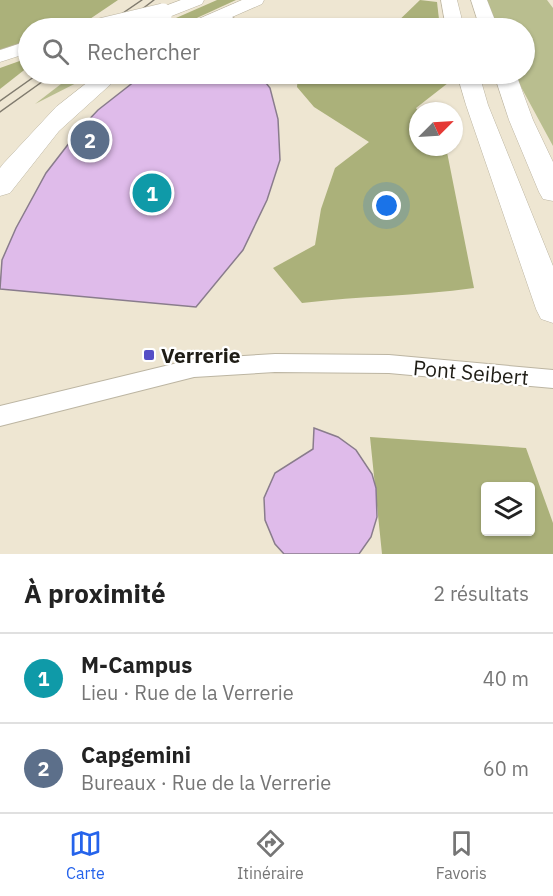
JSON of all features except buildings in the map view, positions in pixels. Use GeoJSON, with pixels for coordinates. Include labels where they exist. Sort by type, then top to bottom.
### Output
{"type":"FeatureCollection","features":[{"type":"Feature","properties":{"kind":"main road"},"geometry":{"type":"LineString","coordinates":[[145,18],[163,14],[196,0]]}},
{"type":"Feature","properties":{"kind":"main road"},"geometry":{"type":"LineString","coordinates":[[217,18],[255,0]]}},
{"type":"Feature","properties":{"kind":"main road"},"geometry":{"type":"LineString","coordinates":[[449,0],[453,18]]}},
{"type":"Feature","properties":{"kind":"main road"},"geometry":{"type":"LineString","coordinates":[[479,0],[485,18]]}},
{"type":"Feature","properties":{"kind":"main road"},"geometry":{"type":"LineString","coordinates":[[0,56],[18,50]]}},
{"type":"Feature","properties":{"kind":"main road"},"geometry":{"type":"LineString","coordinates":[[0,187],[36,139],[96,84]]}},
{"type":"Feature","properties":{"kind":"main road"},"geometry":{"type":"LineString","coordinates":[[471,84],[553,309]]}},
{"type":"Feature","properties":{"kind":"main road"},"geometry":{"type":"LineString","coordinates":[[508,84],[521,120],[553,192]]}},
{"type":"Feature","properties":{"kind":"lane"},"geometry":{"type":"LineString","coordinates":[[224,15],[228,18]]}},
{"type":"Feature","properties":{"kind":"lane","name":"Pont Seibert"},"geometry":{"type":"LineString","coordinates":[[0,416],[194,368],[275,363],[389,364],[553,379]]}},
{"type":"Feature","properties":{"kind":"green space"},"geometry":{"type":"Polygon","coordinates":[[[0,0],[118,0],[91,18],[18,18],[18,44],[0,51],[0,0]]]}},
{"type":"Feature","properties":{"kind":"green space"},"geometry":{"type":"Polygon","coordinates":[[[217,0],[236,0],[197,18],[176,18],[217,0]]]}},
{"type":"Feature","properties":{"kind":"green space"},"geometry":{"type":"Polygon","coordinates":[[[420,0],[437,2],[439,18],[401,18],[420,0]]]}},
{"type":"Feature","properties":{"kind":"green space"},"geometry":{"type":"Polygon","coordinates":[[[480,0],[547,0],[553,8],[553,146],[519,84],[535,84],[535,18],[488,18],[480,0]]]}},
{"type":"Feature","properties":{"kind":"green space"},"geometry":{"type":"Polygon","coordinates":[[[18,62],[18,75],[0,89],[0,68],[18,62]]]}},
{"type":"Feature","properties":{"kind":"green space"},"geometry":{"type":"Polygon","coordinates":[[[61,84],[74,84],[35,104],[61,84]]]}},
{"type":"Feature","properties":{"kind":"green space"},"geometry":{"type":"Polygon","coordinates":[[[297,84],[447,84],[424,102],[409,102],[409,156],[448,156],[474,288],[302,303],[273,268],[315,245],[321,209],[335,168],[369,142],[314,107],[297,87],[297,84]]]}},
{"type":"Feature","properties":{"kind":"green space"},"geometry":{"type":"Polygon","coordinates":[[[370,437],[526,448],[553,523],[553,554],[382,554],[370,437]]]}},
{"type":"Feature","properties":{"kind":"tram line"},"geometry":{"type":"LineString","coordinates":[[116,18],[142,0]]}},
{"type":"Feature","properties":{"kind":"tram line"},"geometry":{"type":"LineString","coordinates":[[137,13],[154,0]]}},
{"type":"Feature","properties":{"kind":"tram line"},"geometry":{"type":"LineString","coordinates":[[0,101],[24,84]]}},
{"type":"Feature","properties":{"kind":"tram line"},"geometry":{"type":"LineString","coordinates":[[0,112],[39,84]]}},
{"type":"Feature","properties":{"kind":"place","name":"Capgemini"},"geometry":{"type":"Point","coordinates":[90,140]}},
{"type":"Feature","properties":{"kind":"place","name":"M-Campus"},"geometry":{"type":"Point","coordinates":[152,193]}},
{"type":"Feature","properties":{"kind":"place","name":"Verrerie"},"geometry":{"type":"Point","coordinates":[149,355]}}]}
